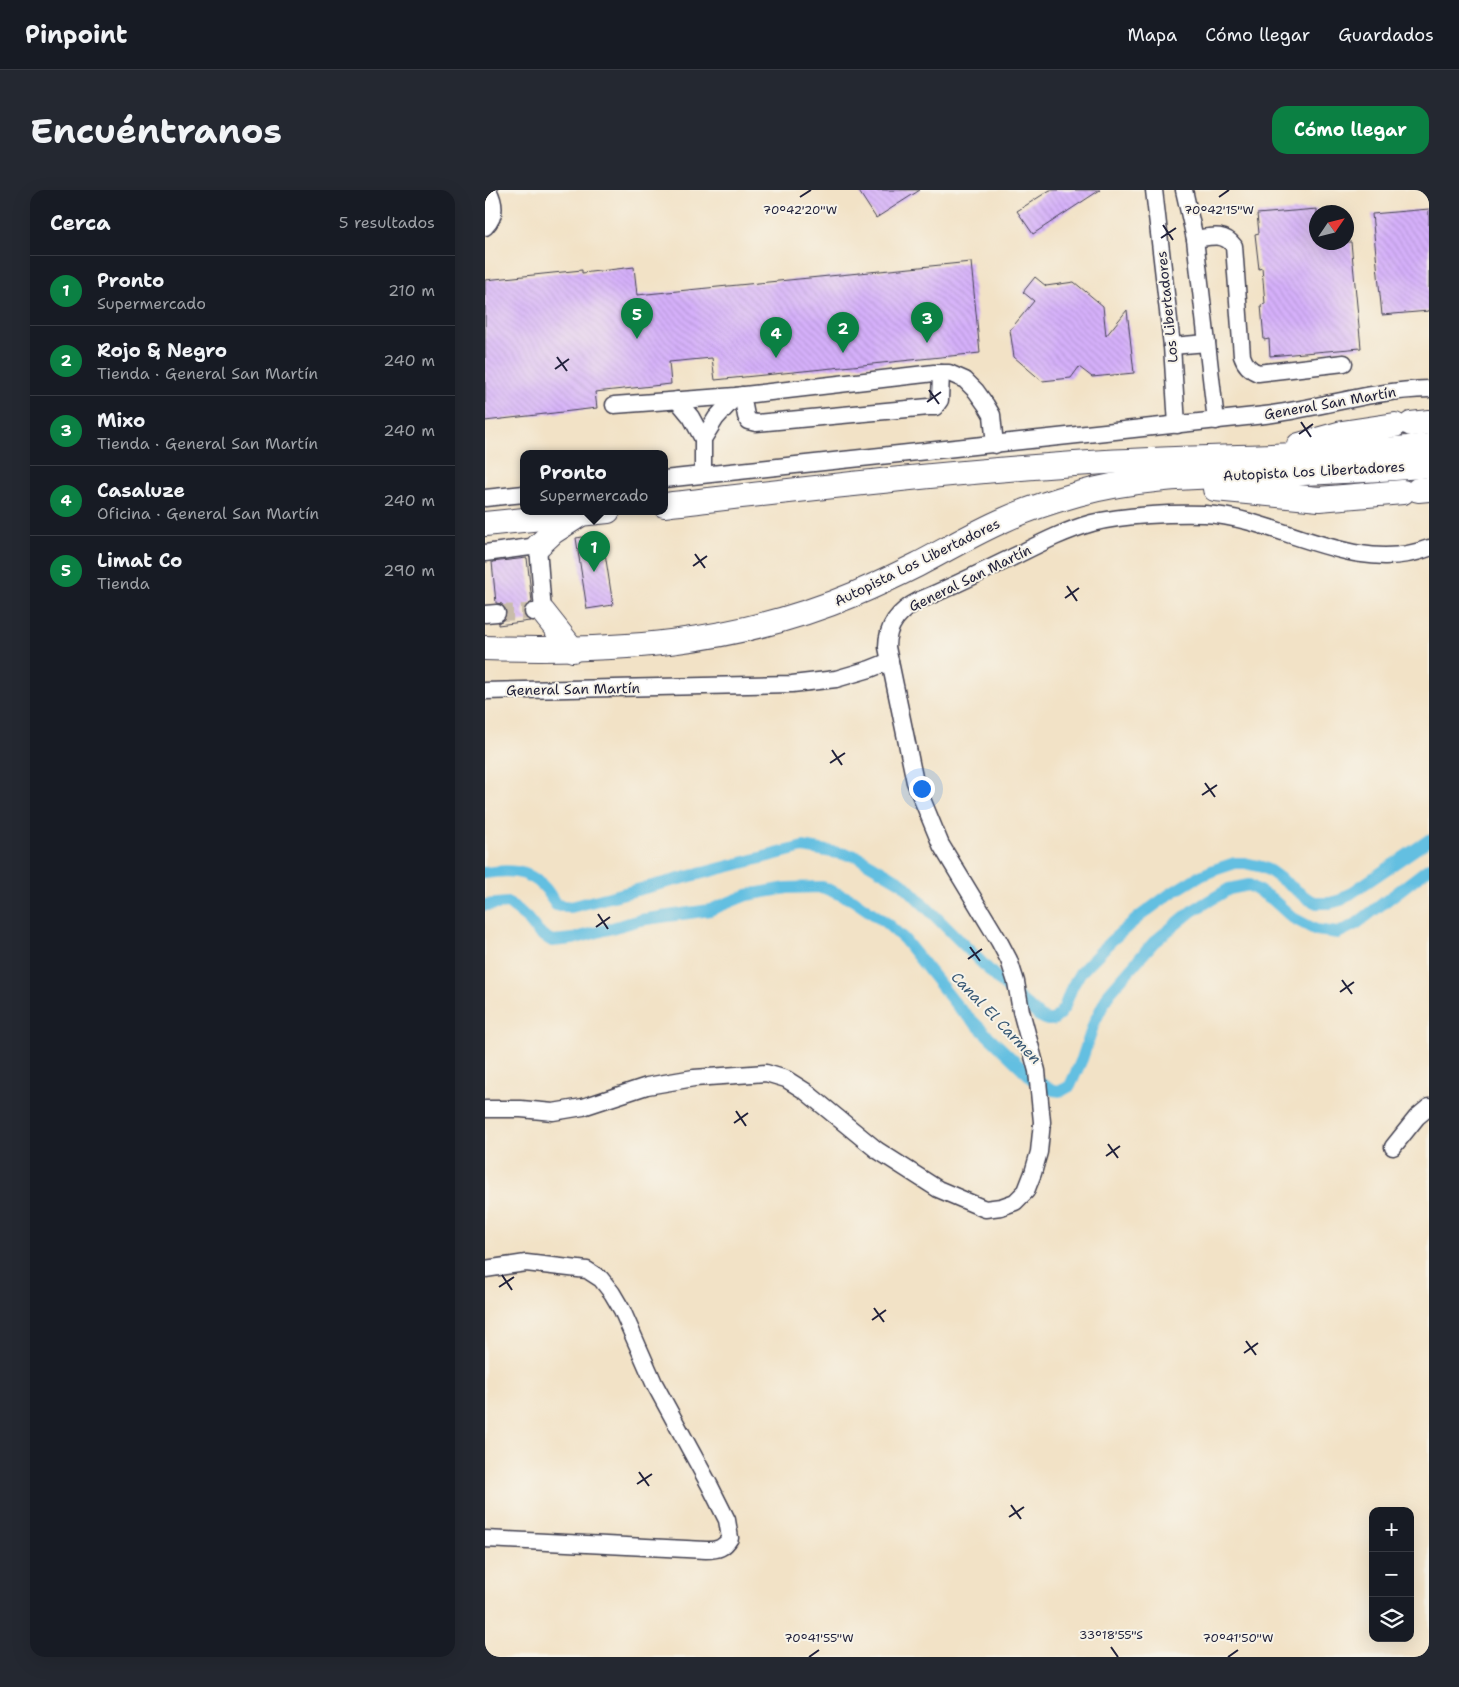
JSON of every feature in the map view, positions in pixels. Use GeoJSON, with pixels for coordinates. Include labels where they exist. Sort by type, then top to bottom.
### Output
{"type":"FeatureCollection","features":[{"type":"Feature","properties":{"kind":"highway","name":"Autopista Los Libertadores"},"geometry":{"type":"LineString","coordinates":[[1242,458],[1342,433],[1412,423]]}},
{"type":"Feature","properties":{"kind":"highway","name":"Autopista Los Libertadores"},"geometry":{"type":"LineString","coordinates":[[668,505],[959,474],[1115,462],[1242,458],[1429,446]]}},
{"type":"Feature","properties":{"kind":"highway","name":"Autopista Los Libertadores"},"geometry":{"type":"LineString","coordinates":[[485,648],[573,650],[645,644],[735,633],[782,620],[831,603],[885,580],[1003,520],[1030,509],[1080,493],[1121,484],[1161,479],[1335,472],[1429,464]]}},
{"type":"Feature","properties":{"kind":"highway","name":"Autopista Los Libertadores"},"geometry":{"type":"LineString","coordinates":[[1080,493],[1135,489],[1199,488],[1319,499],[1416,491]]}},
{"type":"Feature","properties":{"kind":"highway"},"geometry":{"type":"LineString","coordinates":[[485,524],[572,515]]}},
{"type":"Feature","properties":{"kind":"highway"},"geometry":{"type":"LineString","coordinates":[[538,546],[562,525],[580,515]]}},
{"type":"Feature","properties":{"kind":"highway"},"geometry":{"type":"LineString","coordinates":[[538,612],[573,650]]}},
{"type":"Feature","properties":{"kind":"street"},"geometry":{"type":"LineString","coordinates":[[485,227],[491,221],[494,210],[488,190]]}},
{"type":"Feature","properties":{"kind":"street","name":"Los Libertadores"},"geometry":{"type":"LineString","coordinates":[[1154,190],[1172,346],[1177,425]]}},
{"type":"Feature","properties":{"kind":"street"},"geometry":{"type":"LineString","coordinates":[[1184,190],[1195,238],[1215,421]]}},
{"type":"Feature","properties":{"kind":"street"},"geometry":{"type":"LineString","coordinates":[[1195,238],[1222,236],[1231,241],[1234,246],[1243,356],[1247,366],[1258,373],[1344,363]]}},
{"type":"Feature","properties":{"kind":"street"},"geometry":{"type":"LineString","coordinates":[[1172,346],[1207,343]]}},
{"type":"Feature","properties":{"kind":"street"},"geometry":{"type":"LineString","coordinates":[[739,395],[748,421],[756,423],[929,407],[935,406],[940,400],[941,373]]}},
{"type":"Feature","properties":{"kind":"street"},"geometry":{"type":"LineString","coordinates":[[613,405],[739,395],[949,373],[965,380],[986,405],[992,415],[995,444]]}},
{"type":"Feature","properties":{"kind":"street","name":"General San Martín"},"geometry":{"type":"LineString","coordinates":[[668,478],[1293,412],[1380,394],[1429,389]]}},
{"type":"Feature","properties":{"kind":"street"},"geometry":{"type":"LineString","coordinates":[[703,439],[716,418],[739,395]]}},
{"type":"Feature","properties":{"kind":"street"},"geometry":{"type":"LineString","coordinates":[[677,400],[691,417],[703,439],[703,474]]}},
{"type":"Feature","properties":{"kind":"street"},"geometry":{"type":"LineString","coordinates":[[485,498],[520,494]]}},
{"type":"Feature","properties":{"kind":"street","name":"General San Martín"},"geometry":{"type":"LineString","coordinates":[[485,691],[792,684],[836,679],[870,670],[890,661],[887,647],[888,632],[896,617],[912,604],[1066,532],[1106,520],[1145,516],[1204,514],[1246,520],[1333,548],[1367,555],[1396,556],[1429,548]]}},
{"type":"Feature","properties":{"kind":"street"},"geometry":{"type":"LineString","coordinates":[[485,553],[538,546],[538,612]]}},
{"type":"Feature","properties":{"kind":"street"},"geometry":{"type":"LineString","coordinates":[[485,1109],[521,1109],[553,1112],[583,1107],[656,1085],[694,1078],[766,1073],[787,1079],[805,1091],[877,1150],[938,1189],[985,1210],[1015,1202],[1026,1191],[1039,1152],[1042,1122],[1037,1071],[1021,1012],[1016,982],[1009,960],[941,845],[933,828],[915,782],[890,661]]}},
{"type":"Feature","properties":{"kind":"street"},"geometry":{"type":"LineString","coordinates":[[1393,1147],[1417,1117],[1429,1106]]}},
{"type":"Feature","properties":{"kind":"street"},"geometry":{"type":"LineString","coordinates":[[485,1270],[526,1262],[587,1270],[601,1279],[622,1310],[654,1383],[727,1520],[730,1538],[726,1545],[718,1550],[485,1539]]}},
{"type":"Feature","properties":{"kind":"building"},"geometry":{"type":"Polygon","coordinates":[[[858,190],[920,190],[876,218],[858,190]]]}},
{"type":"Feature","properties":{"kind":"building"},"geometry":{"type":"Polygon","coordinates":[[[1050,190],[1100,190],[1033,234],[1017,211],[1050,190]]]}},
{"type":"Feature","properties":{"kind":"building"},"geometry":{"type":"Polygon","coordinates":[[[1429,209],[1429,311],[1382,315],[1372,214],[1429,209]]]}},
{"type":"Feature","properties":{"kind":"building"},"geometry":{"type":"Polygon","coordinates":[[[1309,210],[1309,250],[1352,250],[1361,348],[1270,356],[1269,339],[1264,340],[1261,305],[1265,304],[1262,268],[1259,269],[1255,234],[1259,233],[1257,214],[1309,210]]]}},
{"type":"Feature","properties":{"kind":"building"},"geometry":{"type":"Polygon","coordinates":[[[971,262],[980,353],[715,380],[712,358],[669,362],[671,384],[595,392],[597,408],[485,421],[485,280],[582,270],[582,273],[634,267],[637,295],[971,262]]]}},
{"type":"Feature","properties":{"kind":"building"},"geometry":{"type":"Polygon","coordinates":[[[1035,277],[1046,286],[1074,282],[1103,306],[1106,336],[1127,310],[1134,373],[1092,377],[1079,367],[1071,378],[1042,381],[1014,357],[1010,330],[1034,301],[1023,292],[1035,277]]]}},
{"type":"Feature","properties":{"kind":"building"},"geometry":{"type":"Polygon","coordinates":[[[602,534],[613,605],[587,609],[576,538],[602,534]]]}},
{"type":"Feature","properties":{"kind":"building"},"geometry":{"type":"Polygon","coordinates":[[[527,558],[532,602],[525,607],[523,612],[530,621],[498,625],[498,623],[506,618],[507,612],[502,604],[496,603],[492,562],[527,558]]]}},
{"type":"Feature","properties":{"kind":"waterway"},"geometry":{"type":"LineString","coordinates":[[485,873],[509,871],[531,876],[545,888],[556,905],[571,907],[803,847],[856,856],[902,883],[1002,983],[1039,1016],[1047,1020],[1053,1020],[1064,1008],[1080,973],[1111,941],[1140,916],[1196,878],[1235,863],[1245,863],[1270,871],[1308,899],[1317,903],[1330,903],[1341,900],[1429,840]]}},
{"type":"Feature","properties":{"kind":"waterway","name":"Canal El Carmen"},"geometry":{"type":"LineString","coordinates":[[485,905],[508,903],[526,917],[539,933],[552,941],[573,939],[640,920],[710,910],[747,895],[787,888],[822,887],[853,900],[885,922],[904,939],[958,1007],[1034,1080],[1053,1090],[1061,1091],[1070,1086],[1082,1059],[1094,1023],[1109,993],[1154,942],[1192,911],[1229,889],[1249,885],[1272,899],[1293,918],[1316,930],[1338,933],[1356,924],[1429,868]]}},
{"type":"Feature","properties":{"kind":"tunnel"},"geometry":{"type":"LineString","coordinates":[[497,613],[533,612]]}},
{"type":"Feature","properties":{"kind":"place","name":"Limat Co"},"geometry":{"type":"Point","coordinates":[637,339]}},
{"type":"Feature","properties":{"kind":"place","name":"Mixo"},"geometry":{"type":"Point","coordinates":[927,343]}},
{"type":"Feature","properties":{"kind":"place","name":"Rojo & Negro"},"geometry":{"type":"Point","coordinates":[843,353]}},
{"type":"Feature","properties":{"kind":"place","name":"Casaluze"},"geometry":{"type":"Point","coordinates":[776,358]}},
{"type":"Feature","properties":{"kind":"place","name":"Pronto"},"geometry":{"type":"Point","coordinates":[594,572]}}]}
